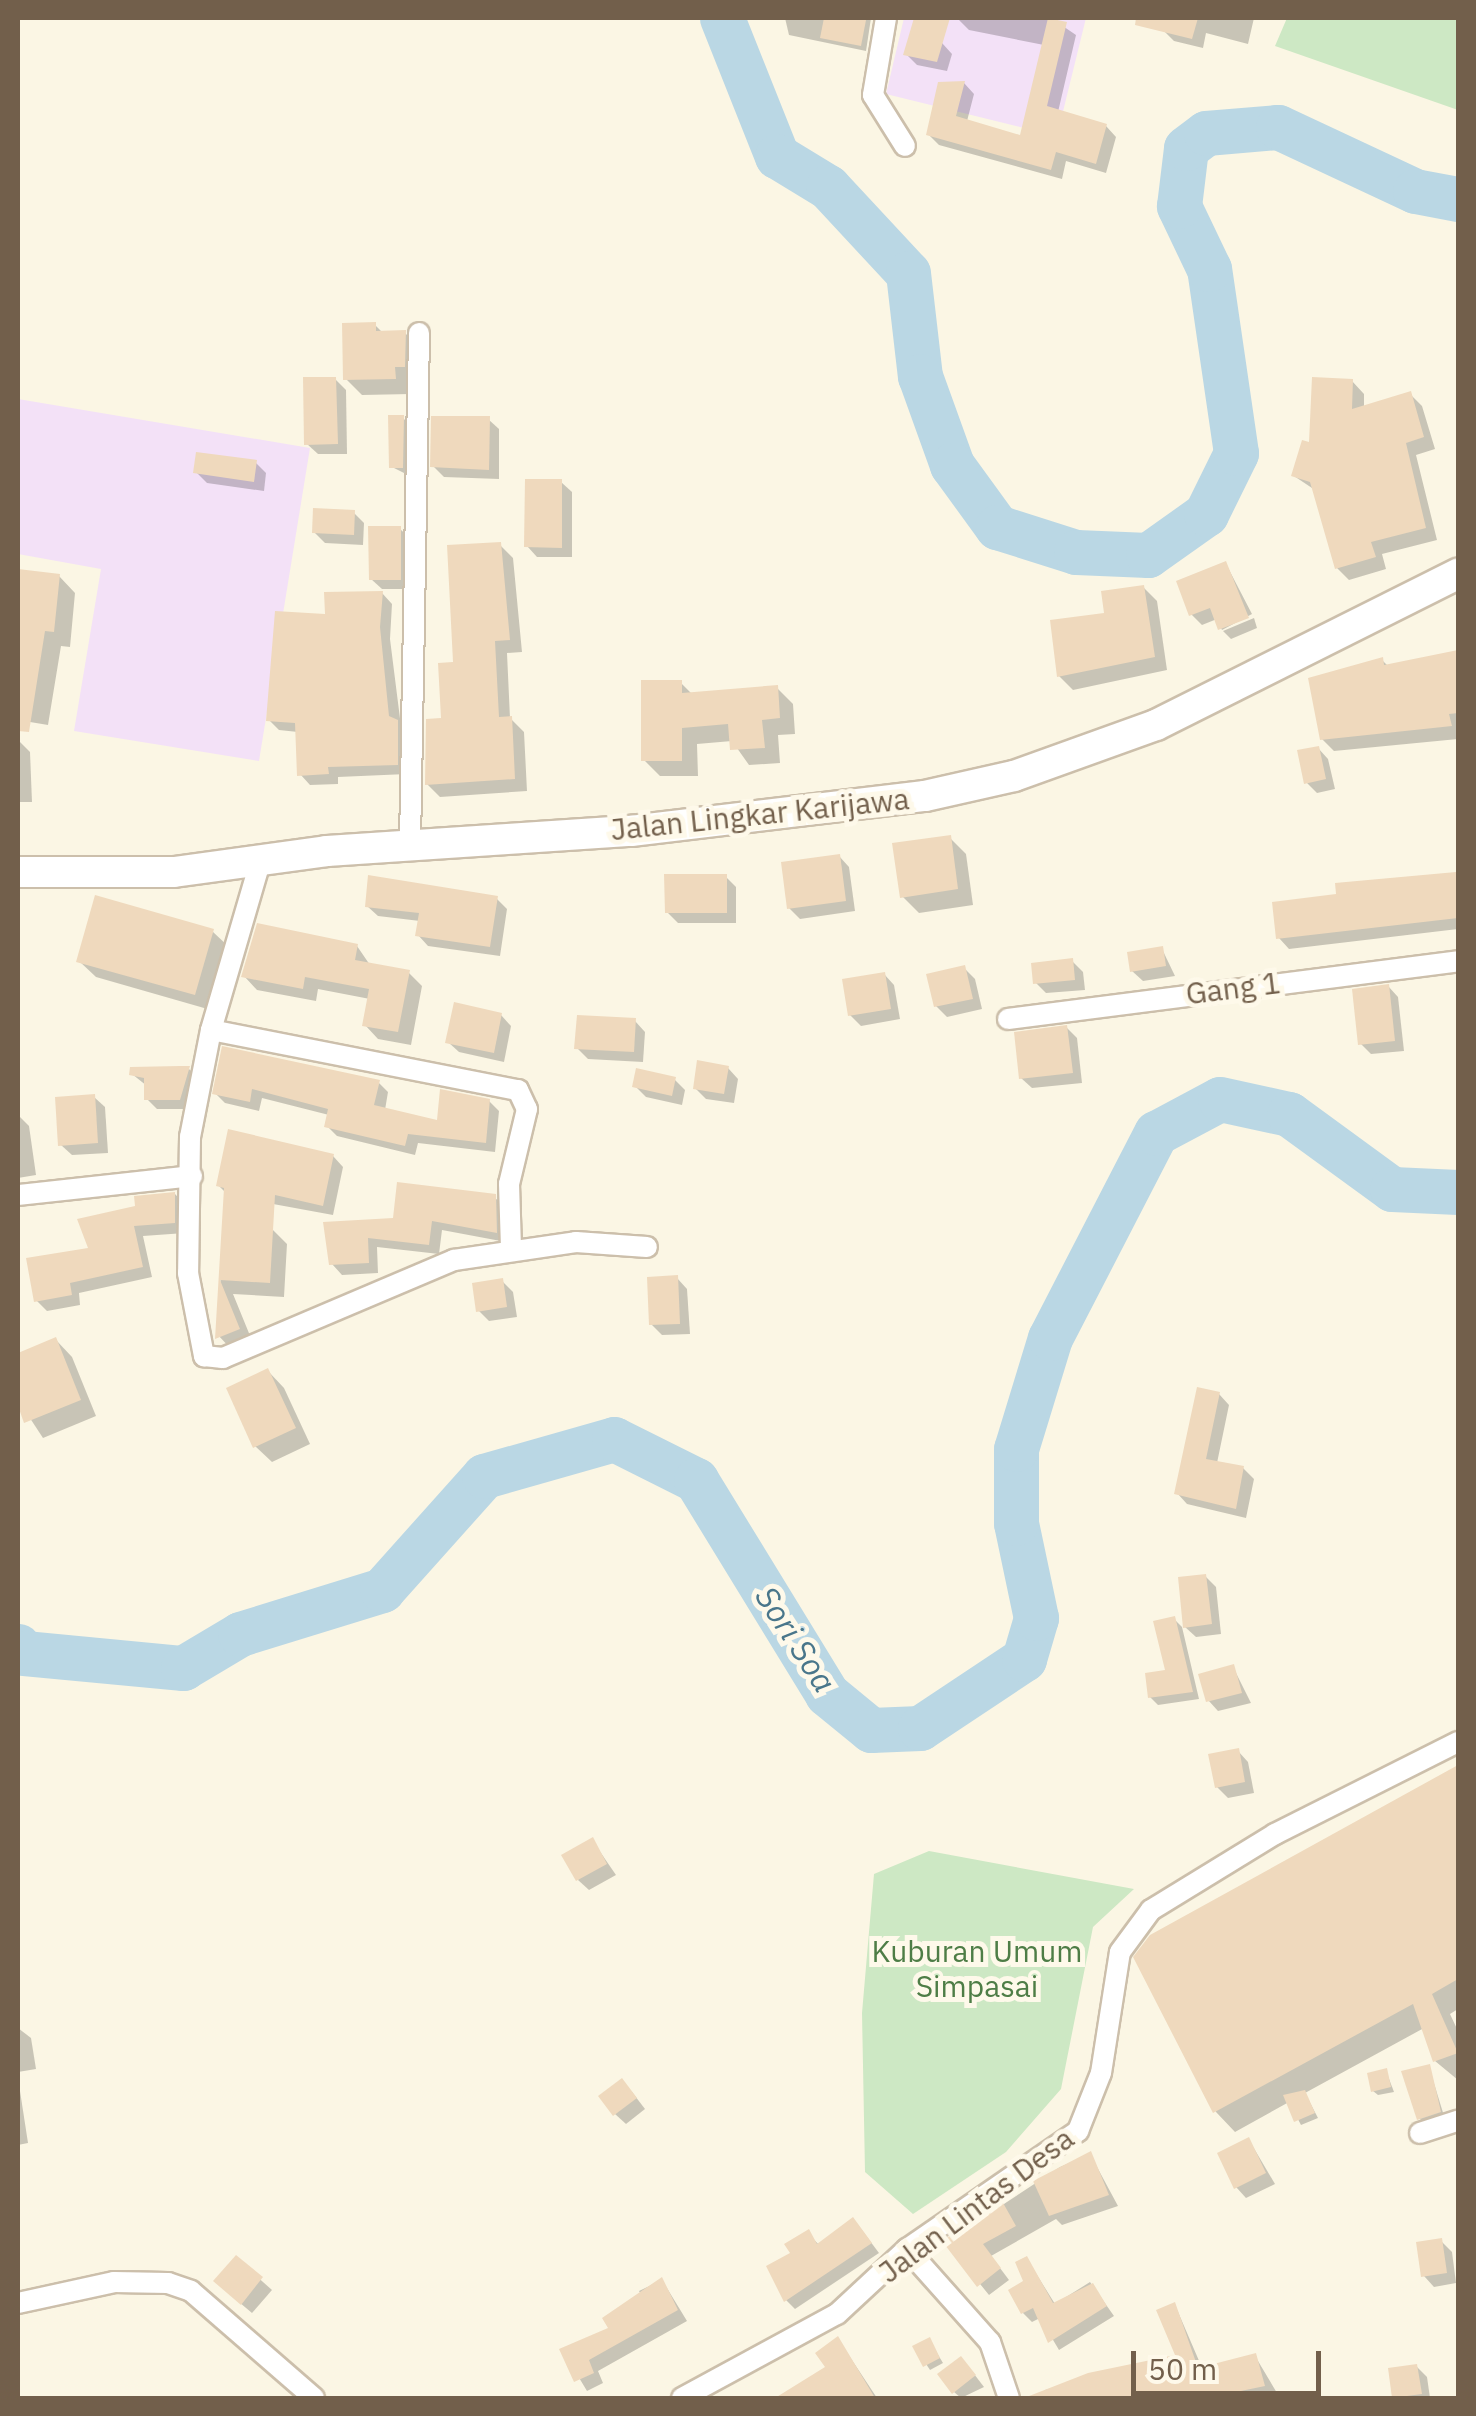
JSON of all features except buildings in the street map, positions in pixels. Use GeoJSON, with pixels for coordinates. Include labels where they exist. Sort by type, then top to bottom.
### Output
{"type":"FeatureCollection","features":[{"type":"Feature","properties":{"kind":"main road","name":"Jalan Lingkar Karijawa"},"geometry":{"type":"LineString","coordinates":[[18,872],[174,872],[410,844],[649,828],[925,796],[1014,776],[1156,725],[1458,574]]}},
{"type":"Feature","properties":{"kind":"street"},"geometry":{"type":"LineString","coordinates":[[886,18],[873,95],[905,146]]}},
{"type":"Feature","properties":{"kind":"street"},"geometry":{"type":"LineString","coordinates":[[410,844],[420,334]]}},
{"type":"Feature","properties":{"kind":"street"},"geometry":{"type":"LineString","coordinates":[[261,860],[210,1030],[190,1137],[190,1298],[199,1348],[212,1360],[410,1275],[510,1250],[576,1242],[648,1247]]}},
{"type":"Feature","properties":{"kind":"street","name":"Gang 1"},"geometry":{"type":"LineString","coordinates":[[1008,1019],[1458,960]]}},
{"type":"Feature","properties":{"kind":"street"},"geometry":{"type":"LineString","coordinates":[[210,1030],[518,1090],[527,1109],[508,1184],[510,1250]]}},
{"type":"Feature","properties":{"kind":"street"},"geometry":{"type":"LineString","coordinates":[[18,1195],[192,1176]]}},
{"type":"Feature","properties":{"kind":"street","name":"Jalan Lintas Desa"},"geometry":{"type":"LineString","coordinates":[[682,2398],[837,2314],[907,2249],[1078,2131],[1101,2073],[1120,1952],[1150,1910],[1275,1834],[1458,1742]]}},
{"type":"Feature","properties":{"kind":"street"},"geometry":{"type":"LineString","coordinates":[[1420,2134],[1458,2120]]}},
{"type":"Feature","properties":{"kind":"street"},"geometry":{"type":"LineString","coordinates":[[907,2249],[990,2342],[1009,2398]]}},
{"type":"Feature","properties":{"kind":"street"},"geometry":{"type":"LineString","coordinates":[[18,2303],[114,2282],[168,2282],[190,2291],[314,2398]]}},
{"type":"Feature","properties":{"kind":"shaded area"},"geometry":{"type":"Polygon","coordinates":[[[904,18],[1086,18],[1057,136],[886,94],[904,18]]]}},
{"type":"Feature","properties":{"kind":"shaded area"},"geometry":{"type":"Polygon","coordinates":[[[18,399],[310,448],[259,761],[74,731],[101,569],[18,554],[18,399]]]}},
{"type":"Feature","properties":{"kind":"green space"},"geometry":{"type":"Polygon","coordinates":[[[1287,18],[1458,18],[1458,110],[1275,46],[1287,18]]]}},
{"type":"Feature","properties":{"kind":"green space","name":"Kuburan Umum Simpasai"},"geometry":{"type":"Polygon","coordinates":[[[929,1851],[1134,1889],[1093,1927],[1061,2089],[1006,2152],[913,2214],[865,2172],[862,2013],[874,1874],[929,1851]]]}},
{"type":"Feature","properties":{"kind":"waterway"},"geometry":{"type":"LineString","coordinates":[[722,18],[777,156],[828,187],[908,273],[920,376],[952,465],[997,527],[1076,552],[1148,555],[1206,514],[1236,453],[1209,269],[1179,206],[1186,148],[1206,133],[1278,127],[1415,191],[1458,199]]}},
{"type":"Feature","properties":{"kind":"waterway","name":"Sori Soa"},"geometry":{"type":"LineString","coordinates":[[18,1646],[24,1653],[183,1668],[240,1634],[382,1590],[484,1476],[614,1439],[696,1480],[827,1694],[871,1730],[920,1728],[1024,1659],[1036,1618],[1016,1523],[1016,1449],[1050,1338],[1156,1133],[1220,1099],[1289,1114],[1392,1189],[1458,1192]]}}]}
